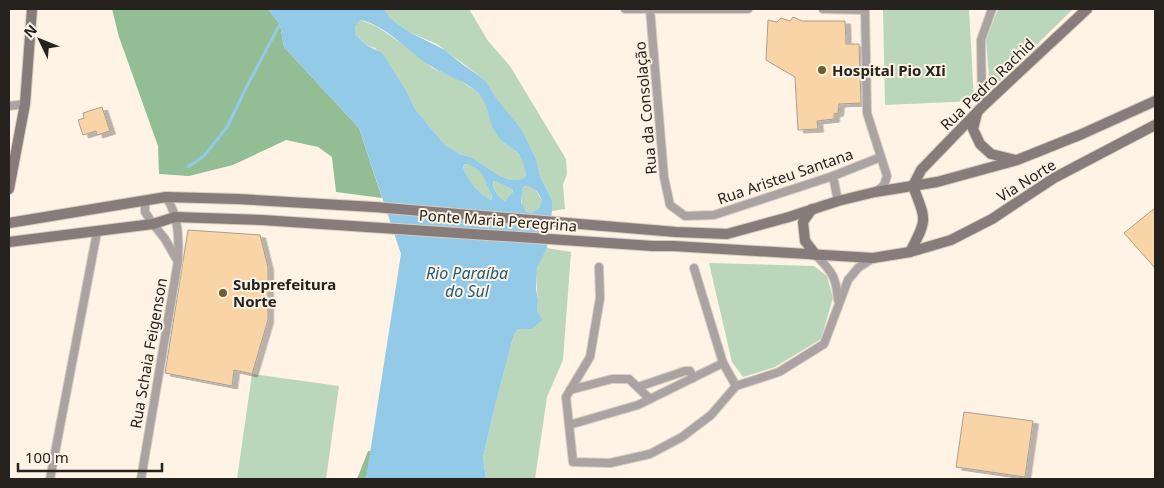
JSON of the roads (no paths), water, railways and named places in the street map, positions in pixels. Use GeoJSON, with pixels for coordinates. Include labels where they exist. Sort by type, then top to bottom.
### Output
{"type":"FeatureCollection","features":[{"type":"Feature","properties":{"kind":"main road"},"geometry":{"type":"LineString","coordinates":[[9,189],[25,104],[32,9]]}},
{"type":"Feature","properties":{"kind":"main road","name":"Rua Pedro Rachid"},"geometry":{"type":"LineString","coordinates":[[913,186],[921,170],[979,110],[1088,9]]}},
{"type":"Feature","properties":{"kind":"main road","name":"Via Norte"},"geometry":{"type":"LineString","coordinates":[[812,209],[875,192],[937,182],[1016,160],[1082,134],[1155,101]]}},
{"type":"Feature","properties":{"kind":"main road"},"geometry":{"type":"LineString","coordinates":[[979,110],[973,129],[980,144],[991,154],[1016,160]]}},
{"type":"Feature","properties":{"kind":"main road","name":"Via Norte"},"geometry":{"type":"LineString","coordinates":[[816,255],[873,258],[910,252],[951,240],[992,219],[1054,178],[1155,125]]}},
{"type":"Feature","properties":{"kind":"main road"},"geometry":{"type":"LineString","coordinates":[[910,252],[922,229],[924,213],[913,186]]}},
{"type":"Feature","properties":{"kind":"main road","name":"Ponte Maria Peregrina"},"geometry":{"type":"LineString","coordinates":[[9,223],[166,197],[374,207],[676,232],[727,234],[812,209]]}},
{"type":"Feature","properties":{"kind":"main road"},"geometry":{"type":"LineString","coordinates":[[812,209],[803,222],[805,241],[816,255]]}},
{"type":"Feature","properties":{"kind":"main road","name":"Ponte Maria Peregrina"},"geometry":{"type":"LineString","coordinates":[[9,242],[153,224],[175,217],[371,226],[653,246],[816,255]]}},
{"type":"Feature","properties":{"kind":"street"},"geometry":{"type":"LineString","coordinates":[[625,9],[748,9]]}},
{"type":"Feature","properties":{"kind":"street","name":"Rua da Consolação"},"geometry":{"type":"LineString","coordinates":[[650,9],[664,177],[670,205]]}},
{"type":"Feature","properties":{"kind":"street"},"geometry":{"type":"LineString","coordinates":[[823,9],[865,9],[867,113],[886,176],[884,185],[875,192]]}},
{"type":"Feature","properties":{"kind":"street"},"geometry":{"type":"LineString","coordinates":[[979,110],[981,40],[992,9]]}},
{"type":"Feature","properties":{"kind":"street"},"geometry":{"type":"LineString","coordinates":[[9,106],[25,104]]}},
{"type":"Feature","properties":{"kind":"street","name":"Rua Aristeu Santana"},"geometry":{"type":"LineString","coordinates":[[670,205],[685,216],[714,215],[833,176],[881,157]]}},
{"type":"Feature","properties":{"kind":"street"},"geometry":{"type":"LineString","coordinates":[[833,176],[838,201]]}},
{"type":"Feature","properties":{"kind":"street","name":"Rua Schaia Feigenson"},"geometry":{"type":"LineString","coordinates":[[141,479],[178,261],[179,236],[173,207],[166,197]]}},
{"type":"Feature","properties":{"kind":"street","name":"Rua Schaia Feigenson"},"geometry":{"type":"LineString","coordinates":[[146,200],[145,212],[165,239],[178,261]]}},
{"type":"Feature","properties":{"kind":"street"},"geometry":{"type":"LineString","coordinates":[[50,479],[97,232]]}},
{"type":"Feature","properties":{"kind":"street"},"geometry":{"type":"LineString","coordinates":[[816,255],[830,270],[836,281],[838,302]]}},
{"type":"Feature","properties":{"kind":"street"},"geometry":{"type":"LineString","coordinates":[[599,267],[600,298],[590,357],[566,397],[573,462],[610,462],[650,454],[682,437],[711,415],[736,386],[779,372],[824,344],[838,302],[848,280],[858,268],[873,258]]}},
{"type":"Feature","properties":{"kind":"street"},"geometry":{"type":"LineString","coordinates":[[694,268],[723,363],[736,386]]}},
{"type":"Feature","properties":{"kind":"street"},"geometry":{"type":"LineString","coordinates":[[568,425],[638,405],[723,363]]}},
{"type":"Feature","properties":{"kind":"street"},"geometry":{"type":"LineString","coordinates":[[638,387],[685,370],[690,371],[693,378]]}},
{"type":"Feature","properties":{"kind":"street"},"geometry":{"type":"LineString","coordinates":[[570,390],[612,379],[629,378],[650,399]]}},
{"type":"Feature","properties":{"kind":"water","name":"Rio Paraíba do Sul"},"geometry":{"type":"Polygon","coordinates":[[[268,9],[384,9],[391,19],[409,32],[445,50],[485,80],[496,98],[522,130],[537,161],[540,176],[552,200],[547,248],[537,268],[537,311],[542,320],[532,329],[518,329],[514,334],[483,457],[486,479],[366,479],[401,254],[359,128],[284,47],[280,24],[268,9]],[[360,20],[355,27],[355,34],[366,45],[382,53],[406,90],[415,109],[445,145],[460,154],[471,157],[500,176],[510,180],[523,179],[526,175],[521,157],[503,142],[494,130],[486,105],[477,92],[467,84],[426,63],[389,34],[370,23],[360,20]],[[466,164],[463,166],[474,185],[491,200],[492,196],[477,169],[466,164]],[[495,181],[493,182],[496,193],[505,201],[513,190],[495,181]],[[523,187],[521,202],[526,211],[531,213],[539,208],[542,200],[533,188],[523,187]]]}},
{"type":"Feature","properties":{"kind":"waterway"},"geometry":{"type":"LineString","coordinates":[[188,167],[204,156],[227,127],[248,84],[283,21]]}},
{"type":"Feature","properties":{"kind":"place","name":"Hospital Pio XIi"},"geometry":{"type":"Point","coordinates":[822,70]}},
{"type":"Feature","properties":{"kind":"place","name":"Subprefeitura Norte"},"geometry":{"type":"Point","coordinates":[223,293]}}]}
